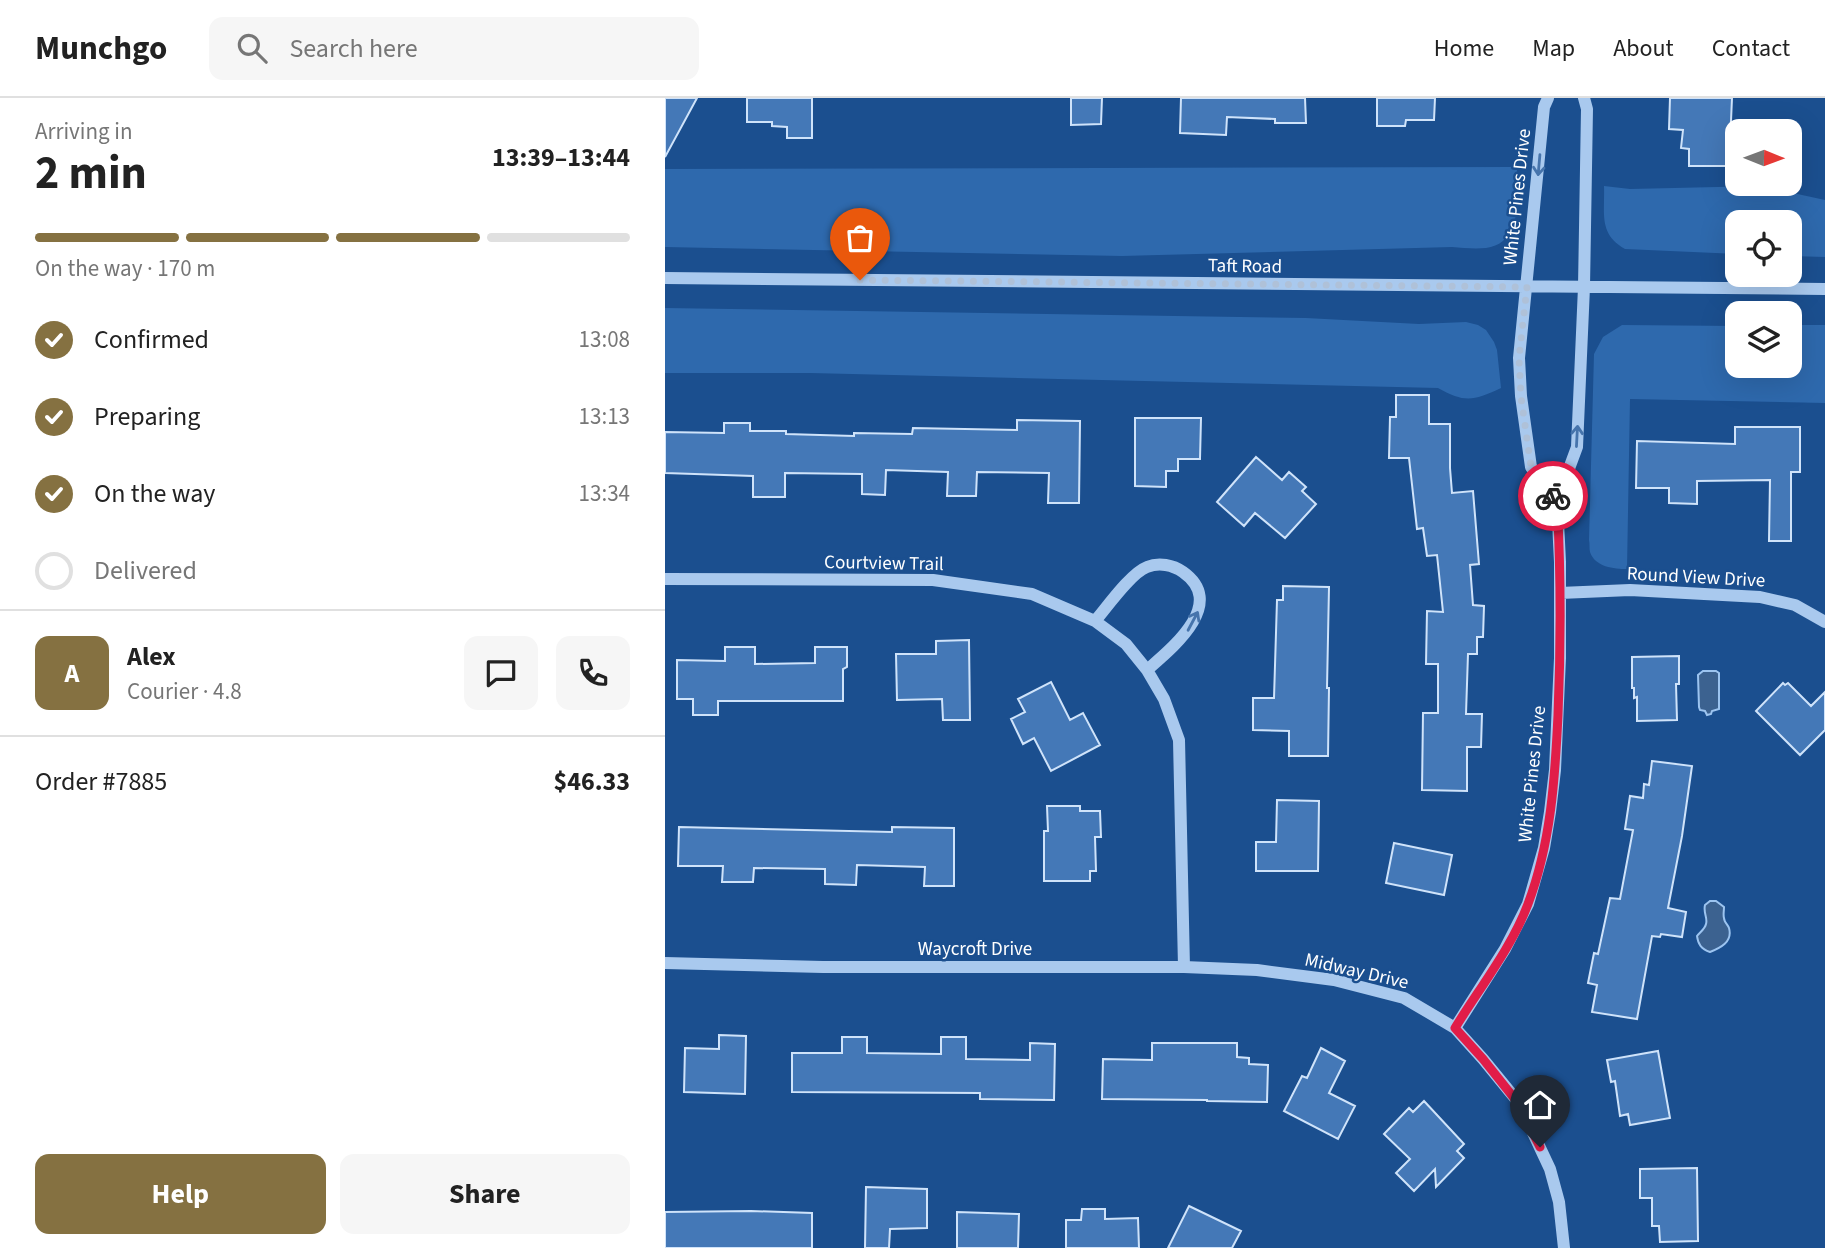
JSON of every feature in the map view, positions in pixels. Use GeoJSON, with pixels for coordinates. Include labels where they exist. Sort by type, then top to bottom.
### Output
{"type":"FeatureCollection","features":[{"type":"Feature","properties":{"kind":"street","name":"White Pines Drive"},"geometry":{"type":"LineString","coordinates":[[1548,98],[1544,107],[1519,358],[1531,467],[1557,501]]}},
{"type":"Feature","properties":{"kind":"street","name":"White Pines Drive"},"geometry":{"type":"LineString","coordinates":[[1455,1028],[1505,949],[1528,905],[1551,812],[1560,658],[1557,501],[1577,447],[1584,287],[1587,109],[1584,98]]}},
{"type":"Feature","properties":{"kind":"street","name":"Taft Road"},"geometry":{"type":"LineString","coordinates":[[665,278],[1825,289]]}},
{"type":"Feature","properties":{"kind":"street"},"geometry":{"type":"LineString","coordinates":[[1095,621],[1130,580],[1146,567],[1166,565],[1189,577],[1198,592],[1196,618],[1180,640],[1147,670]]}},
{"type":"Feature","properties":{"kind":"street","name":"Courtview Trail"},"geometry":{"type":"LineString","coordinates":[[665,579],[933,580],[1032,594],[1095,621],[1126,644],[1147,670],[1164,699],[1179,740],[1184,967]]}},
{"type":"Feature","properties":{"kind":"street","name":"Round View Drive"},"geometry":{"type":"LineString","coordinates":[[1560,593],[1630,590],[1760,597],[1795,606],[1825,622]]}},
{"type":"Feature","properties":{"kind":"street","name":"Waycroft Drive"},"geometry":{"type":"LineString","coordinates":[[665,963],[823,967],[1184,967],[1285,974]]}},
{"type":"Feature","properties":{"kind":"street","name":"Midway Drive"},"geometry":{"type":"LineString","coordinates":[[1285,974],[1334,980],[1404,998],[1455,1028],[1505,1086],[1524,1114],[1550,1169],[1559,1202],[1564,1248]]}},
{"type":"Feature","properties":{"kind":"shaded area"},"geometry":{"type":"Polygon","coordinates":[[[1517,167],[1517,204],[1513,228],[1498,244],[1486,248],[1122,256],[665,247],[665,169],[1517,167]]]}},
{"type":"Feature","properties":{"kind":"shaded area"},"geometry":{"type":"Polygon","coordinates":[[[1604,186],[1630,189],[1725,187],[1725,196],[1803,195],[1825,200],[1825,257],[1802,256],[1802,210],[1725,210],[1725,253],[1625,249],[1610,237],[1604,214],[1604,186]]]}},
{"type":"Feature","properties":{"kind":"shaded area"},"geometry":{"type":"Polygon","coordinates":[[[665,308],[1306,318],[1419,324],[1466,322],[1486,330],[1494,342],[1501,388],[1476,398],[1462,398],[1438,388],[810,373],[665,373],[665,308]]]}},
{"type":"Feature","properties":{"kind":"shaded area"},"geometry":{"type":"Polygon","coordinates":[[[1622,325],[1725,326],[1725,378],[1802,378],[1802,325],[1825,325],[1825,403],[1630,399],[1627,569],[1600,564],[1590,552],[1594,354],[1603,337],[1622,325]]]}},
{"type":"Feature","properties":{"kind":"shaded area"},"geometry":{"type":"Polygon","coordinates":[[[1703,671],[1719,673],[1719,709],[1707,715],[1699,707],[1698,675],[1703,671]]]}},
{"type":"Feature","properties":{"kind":"shaded area"},"geometry":{"type":"Polygon","coordinates":[[[1716,901],[1724,907],[1724,919],[1730,933],[1725,944],[1710,952],[1701,946],[1697,936],[1705,926],[1705,905],[1716,901]]]}},
{"type":"Feature","properties":{"kind":"building"},"geometry":{"type":"Polygon","coordinates":[[[665,98],[697,98],[665,157],[665,98]]]}},
{"type":"Feature","properties":{"kind":"building"},"geometry":{"type":"Polygon","coordinates":[[[747,98],[812,98],[812,138],[787,138],[787,127],[772,126],[772,122],[747,122],[747,98]]]}},
{"type":"Feature","properties":{"kind":"building"},"geometry":{"type":"Polygon","coordinates":[[[1071,98],[1102,98],[1101,124],[1071,125],[1071,98]]]}},
{"type":"Feature","properties":{"kind":"building"},"geometry":{"type":"Polygon","coordinates":[[[1181,98],[1305,98],[1306,123],[1275,123],[1275,119],[1227,117],[1226,135],[1180,133],[1181,98]]]}},
{"type":"Feature","properties":{"kind":"building"},"geometry":{"type":"Polygon","coordinates":[[[1377,98],[1435,98],[1434,120],[1406,120],[1405,126],[1377,126],[1377,98]]]}},
{"type":"Feature","properties":{"kind":"building"},"geometry":{"type":"Polygon","coordinates":[[[1670,98],[1732,98],[1731,119],[1725,119],[1725,166],[1689,166],[1689,149],[1681,148],[1683,130],[1669,129],[1670,98]]]}},
{"type":"Feature","properties":{"kind":"building"},"geometry":{"type":"Polygon","coordinates":[[[1396,395],[1429,395],[1429,424],[1450,424],[1452,493],[1473,491],[1479,564],[1470,565],[1473,605],[1484,606],[1483,637],[1477,637],[1477,654],[1468,654],[1466,714],[1482,714],[1481,747],[1467,747],[1467,791],[1422,790],[1423,713],[1438,713],[1438,664],[1426,664],[1427,611],[1443,612],[1437,555],[1427,556],[1423,528],[1417,529],[1409,458],[1389,458],[1390,417],[1396,417],[1396,395]]]}},
{"type":"Feature","properties":{"kind":"building"},"geometry":{"type":"Polygon","coordinates":[[[1135,418],[1201,418],[1200,459],[1178,459],[1178,471],[1166,471],[1166,487],[1135,486],[1135,418]]]}},
{"type":"Feature","properties":{"kind":"building"},"geometry":{"type":"Polygon","coordinates":[[[1017,420],[1080,421],[1079,503],[1048,503],[1049,473],[977,472],[976,496],[947,496],[948,472],[886,470],[885,495],[862,494],[862,474],[785,473],[785,497],[753,497],[753,476],[665,473],[665,432],[724,433],[724,423],[750,423],[750,431],[854,436],[854,433],[912,434],[913,428],[1017,430],[1017,420]]]}},
{"type":"Feature","properties":{"kind":"building"},"geometry":{"type":"Polygon","coordinates":[[[1735,427],[1800,427],[1800,472],[1791,472],[1791,541],[1769,541],[1770,480],[1697,481],[1697,504],[1669,503],[1669,488],[1636,488],[1637,441],[1735,444],[1735,427]]]}},
{"type":"Feature","properties":{"kind":"building"},"geometry":{"type":"Polygon","coordinates":[[[1256,457],[1282,480],[1289,472],[1306,487],[1302,491],[1316,504],[1285,538],[1255,513],[1244,526],[1217,502],[1256,457]]]}},
{"type":"Feature","properties":{"kind":"building"},"geometry":{"type":"Polygon","coordinates":[[[1283,586],[1329,587],[1328,756],[1289,756],[1289,731],[1253,730],[1253,698],[1274,698],[1277,600],[1283,600],[1283,586]]]}},
{"type":"Feature","properties":{"kind":"building"},"geometry":{"type":"Polygon","coordinates":[[[969,640],[970,720],[943,720],[942,699],[897,700],[896,654],[936,654],[936,641],[969,640]]]}},
{"type":"Feature","properties":{"kind":"building"},"geometry":{"type":"Polygon","coordinates":[[[725,647],[755,647],[755,664],[815,663],[815,647],[847,647],[847,667],[843,669],[843,701],[718,701],[718,715],[693,715],[693,699],[677,699],[677,660],[725,661],[725,647]]]}},
{"type":"Feature","properties":{"kind":"building"},"geometry":{"type":"Polygon","coordinates":[[[1679,656],[1679,684],[1676,684],[1677,720],[1637,721],[1637,697],[1634,698],[1632,688],[1632,657],[1679,656]]]}},
{"type":"Feature","properties":{"kind":"building"},"geometry":{"type":"Polygon","coordinates":[[[1051,682],[1070,720],[1083,713],[1100,745],[1051,771],[1034,738],[1023,744],[1011,719],[1025,712],[1018,699],[1051,682]]]}},
{"type":"Feature","properties":{"kind":"building"},"geometry":{"type":"Polygon","coordinates":[[[1783,683],[1788,683],[1811,706],[1825,692],[1825,730],[1800,755],[1756,711],[1783,683]]]}},
{"type":"Feature","properties":{"kind":"building"},"geometry":{"type":"Polygon","coordinates":[[[1652,761],[1692,766],[1668,908],[1686,912],[1682,937],[1661,934],[1660,937],[1652,936],[1637,1019],[1592,1012],[1597,985],[1588,983],[1594,953],[1598,954],[1610,898],[1620,899],[1633,830],[1625,829],[1630,796],[1643,798],[1644,784],[1649,785],[1652,761]]]}},
{"type":"Feature","properties":{"kind":"building"},"geometry":{"type":"Polygon","coordinates":[[[1277,800],[1319,801],[1318,871],[1256,871],[1256,842],[1276,842],[1277,800]]]}},
{"type":"Feature","properties":{"kind":"building"},"geometry":{"type":"Polygon","coordinates":[[[1047,806],[1080,806],[1080,811],[1100,811],[1101,837],[1095,837],[1096,871],[1090,871],[1090,881],[1044,881],[1047,806]]]}},
{"type":"Feature","properties":{"kind":"building"},"geometry":{"type":"Polygon","coordinates":[[[679,827],[892,832],[892,827],[954,828],[954,886],[924,886],[925,867],[857,865],[856,885],[825,884],[825,869],[754,868],[753,882],[722,882],[723,866],[678,866],[679,827]]]}},
{"type":"Feature","properties":{"kind":"building"},"geometry":{"type":"Polygon","coordinates":[[[1394,843],[1452,855],[1444,895],[1386,883],[1394,843]]]}},
{"type":"Feature","properties":{"kind":"building"},"geometry":{"type":"Polygon","coordinates":[[[719,1035],[746,1036],[745,1094],[684,1092],[685,1048],[719,1049],[719,1035]]]}},
{"type":"Feature","properties":{"kind":"building"},"geometry":{"type":"Polygon","coordinates":[[[842,1037],[867,1037],[867,1053],[941,1054],[941,1037],[966,1037],[966,1059],[1030,1060],[1030,1043],[1055,1044],[1054,1100],[980,1099],[980,1093],[792,1092],[792,1053],[842,1053],[842,1037]]]}},
{"type":"Feature","properties":{"kind":"building"},"geometry":{"type":"Polygon","coordinates":[[[1152,1043],[1237,1043],[1237,1057],[1249,1058],[1249,1064],[1268,1065],[1267,1102],[1102,1099],[1103,1059],[1152,1060],[1152,1043]]]}},
{"type":"Feature","properties":{"kind":"building"},"geometry":{"type":"Polygon","coordinates":[[[1321,1048],[1345,1061],[1329,1093],[1355,1106],[1338,1139],[1284,1111],[1302,1076],[1307,1078],[1321,1048]]]}},
{"type":"Feature","properties":{"kind":"building"},"geometry":{"type":"Polygon","coordinates":[[[1658,1051],[1670,1118],[1630,1125],[1628,1114],[1620,1116],[1615,1081],[1611,1082],[1607,1060],[1658,1051]]]}},
{"type":"Feature","properties":{"kind":"building"},"geometry":{"type":"Polygon","coordinates":[[[1424,1101],[1464,1144],[1457,1151],[1464,1158],[1436,1187],[1435,1169],[1414,1191],[1396,1173],[1410,1159],[1384,1134],[1409,1108],[1413,1112],[1424,1101]]]}},
{"type":"Feature","properties":{"kind":"building"},"geometry":{"type":"Polygon","coordinates":[[[1697,1168],[1698,1241],[1660,1242],[1659,1226],[1652,1226],[1652,1198],[1640,1198],[1640,1169],[1697,1168]]]}},
{"type":"Feature","properties":{"kind":"building"},"geometry":{"type":"Polygon","coordinates":[[[866,1187],[927,1189],[927,1228],[890,1229],[889,1248],[865,1248],[866,1187]]]}},
{"type":"Feature","properties":{"kind":"building"},"geometry":{"type":"Polygon","coordinates":[[[1189,1206],[1241,1231],[1232,1248],[1168,1248],[1189,1206]]]}},
{"type":"Feature","properties":{"kind":"building"},"geometry":{"type":"Polygon","coordinates":[[[1082,1209],[1105,1209],[1105,1219],[1138,1218],[1139,1248],[1066,1248],[1066,1220],[1081,1220],[1082,1209]]]}},
{"type":"Feature","properties":{"kind":"building"},"geometry":{"type":"Polygon","coordinates":[[[665,1212],[812,1213],[812,1248],[665,1248],[665,1212]]]}},
{"type":"Feature","properties":{"kind":"building"},"geometry":{"type":"Polygon","coordinates":[[[957,1212],[1019,1214],[1018,1248],[957,1248],[957,1212]]]}},
{"type":"Feature","properties":{"kind":"way so far"},"geometry":{"type":"LineString","coordinates":[[860,280],[1527,287],[1519,358],[1521,397],[1531,467],[1553,496]]}},
{"type":"Feature","properties":{"kind":"route"},"geometry":{"type":"LineString","coordinates":[[1540,1147],[1518,1103],[1455,1028],[1505,949],[1528,905],[1551,812],[1560,658],[1560,562],[1557,501],[1553,496]]}}]}
